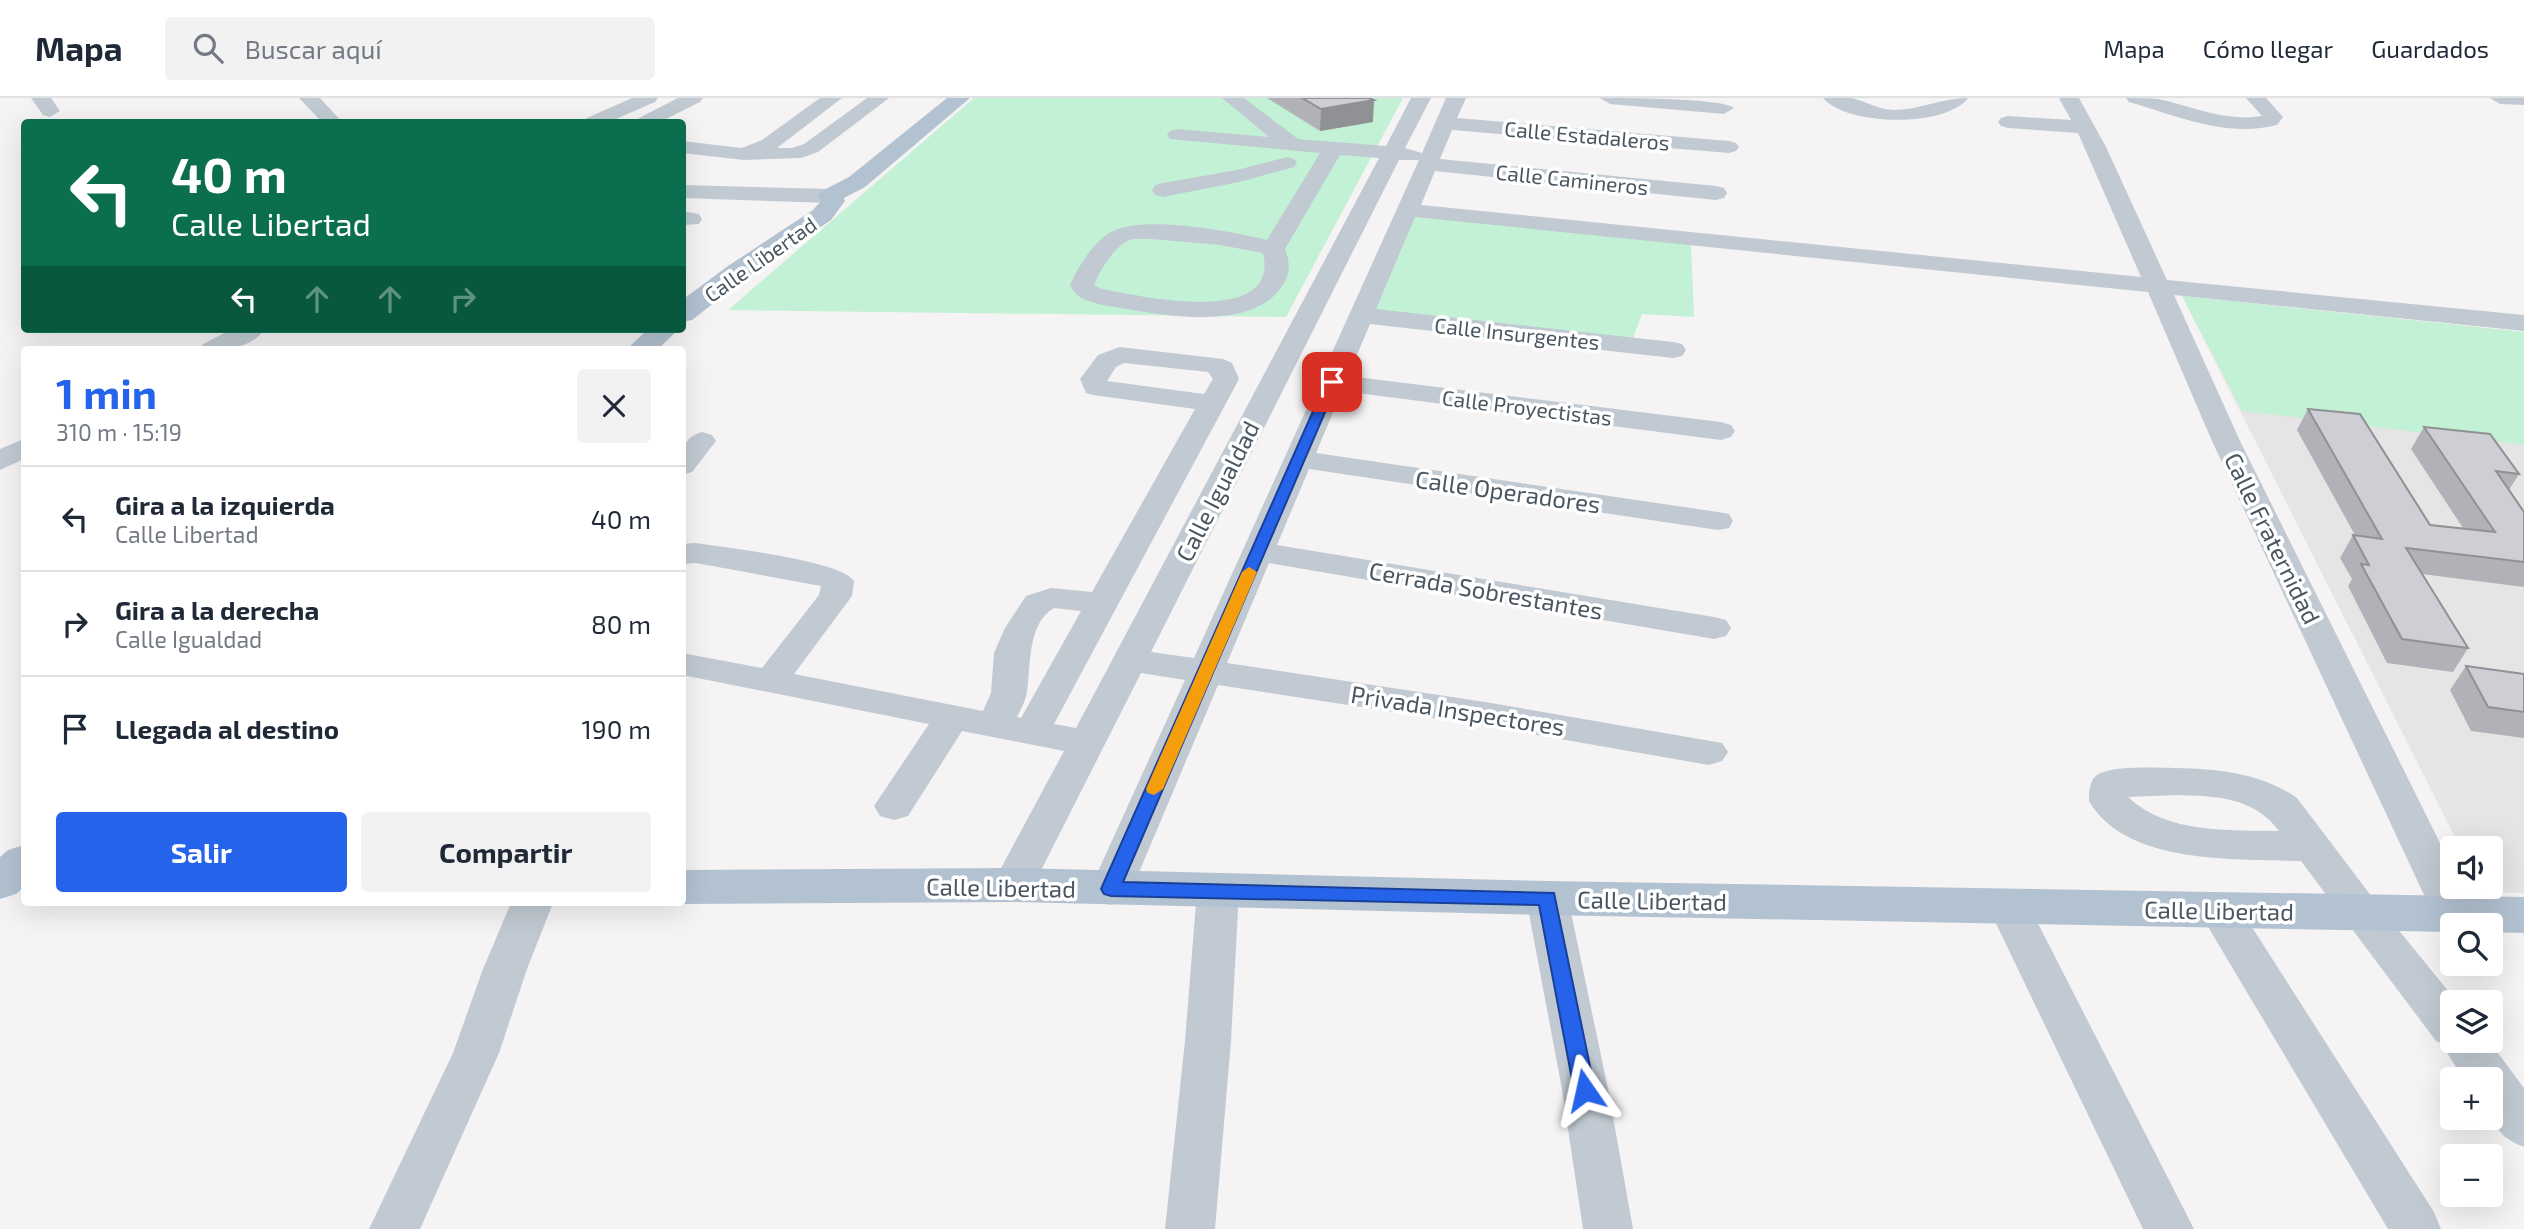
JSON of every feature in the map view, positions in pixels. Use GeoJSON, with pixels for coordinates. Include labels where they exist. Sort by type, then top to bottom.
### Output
{"type":"FeatureCollection","features":[{"type":"Feature","properties":{"kind":"main road","name":"Calle Libertad"},"geometry":{"type":"LineString","coordinates":[[686,311],[737,272],[822,215],[833,201],[830,196],[858,182],[960,98]]}},
{"type":"Feature","properties":{"kind":"main road"},"geometry":{"type":"LineString","coordinates":[[645,346],[660,333]]}},
{"type":"Feature","properties":{"kind":"main road"},"geometry":{"type":"LineString","coordinates":[[0,882],[21,864]]}},
{"type":"Feature","properties":{"kind":"main road","name":"Calle Libertad"},"geometry":{"type":"LineString","coordinates":[[686,887],[1013,885],[2009,907],[2453,912]]}},
{"type":"Feature","properties":{"kind":"main road"},"geometry":{"type":"LineString","coordinates":[[0,887],[21,887]]}},
{"type":"Feature","properties":{"kind":"main road"},"geometry":{"type":"LineString","coordinates":[[2453,912],[2524,915]]}},
{"type":"Feature","properties":{"kind":"street"},"geometry":{"type":"LineString","coordinates":[[309,98],[329,119]]}},
{"type":"Feature","properties":{"kind":"street"},"geometry":{"type":"LineString","coordinates":[[601,119],[648,98]]}},
{"type":"Feature","properties":{"kind":"street"},"geometry":{"type":"LineString","coordinates":[[652,119],[693,98]]}},
{"type":"Feature","properties":{"kind":"street"},"geometry":{"type":"LineString","coordinates":[[744,154],[769,144],[832,98]]}},
{"type":"Feature","properties":{"kind":"street"},"geometry":{"type":"LineString","coordinates":[[686,147],[744,154],[794,154],[811,148],[878,98]]}},
{"type":"Feature","properties":{"kind":"street","name":"Calle Igualdad"},"geometry":{"type":"LineString","coordinates":[[1013,885],[1421,98]]}},
{"type":"Feature","properties":{"kind":"street"},"geometry":{"type":"LineString","coordinates":[[1610,98],[1724,108]]}},
{"type":"Feature","properties":{"kind":"street"},"geometry":{"type":"LineString","coordinates":[[1833,98],[1878,115],[1897,118],[1951,104],[1958,98]]}},
{"type":"Feature","properties":{"kind":"street","name":"Calle Fraternidad"},"geometry":{"type":"LineString","coordinates":[[2069,98],[2225,441],[2453,912]]}},
{"type":"Feature","properties":{"kind":"street"},"geometry":{"type":"LineString","coordinates":[[2136,98],[2207,118],[2249,123],[2270,121],[2273,117],[2256,98]]}},
{"type":"Feature","properties":{"kind":"street"},"geometry":{"type":"LineString","coordinates":[[2500,98],[2524,99]]}},
{"type":"Feature","properties":{"kind":"street"},"geometry":{"type":"LineString","coordinates":[[1218,104],[1263,123]]}},
{"type":"Feature","properties":{"kind":"street"},"geometry":{"type":"LineString","coordinates":[[1163,190],[1239,176],[1290,154],[1263,123],[1218,104]]}},
{"type":"Feature","properties":{"kind":"street"},"geometry":{"type":"LineString","coordinates":[[1111,889],[1451,111]]}},
{"type":"Feature","properties":{"kind":"street","name":"Calle Estadaleros"},"geometry":{"type":"LineString","coordinates":[[1451,111],[1729,147]]}},
{"type":"Feature","properties":{"kind":"street"},"geometry":{"type":"LineString","coordinates":[[2008,122],[2084,127]]}},
{"type":"Feature","properties":{"kind":"street","name":"Calle Camineros"},"geometry":{"type":"LineString","coordinates":[[1172,144],[1328,157],[1392,154],[1716,193]]}},
{"type":"Feature","properties":{"kind":"street"},"geometry":{"type":"LineString","coordinates":[[1273,249],[1207,238],[1147,231],[1130,232],[1119,236],[1098,258],[1082,285],[1085,290],[1095,295],[1197,309],[1229,308],[1255,302],[1270,290],[1277,265],[1273,249],[1328,157]]}},
{"type":"Feature","properties":{"kind":"street"},"geometry":{"type":"LineString","coordinates":[[686,191],[830,196]]}},
{"type":"Feature","properties":{"kind":"street"},"geometry":{"type":"LineString","coordinates":[[1407,210],[2524,323]]}},
{"type":"Feature","properties":{"kind":"street","name":"Calle Insurgentes"},"geometry":{"type":"LineString","coordinates":[[1362,315],[1673,350]]}},
{"type":"Feature","properties":{"kind":"street"},"geometry":{"type":"LineString","coordinates":[[220,346],[244,333]]}},
{"type":"Feature","properties":{"kind":"street","name":"Calle Proyectistas"},"geometry":{"type":"LineString","coordinates":[[1332,382],[1721,431]]}},
{"type":"Feature","properties":{"kind":"street"},"geometry":{"type":"LineString","coordinates":[[1031,732],[1212,404]]}},
{"type":"Feature","properties":{"kind":"street"},"geometry":{"type":"LineString","coordinates":[[686,461],[702,441]]}},
{"type":"Feature","properties":{"kind":"street"},"geometry":{"type":"LineString","coordinates":[[0,461],[21,450]]}},
{"type":"Feature","properties":{"kind":"street","name":"Calle Operadores"},"geometry":{"type":"LineString","coordinates":[[1298,459],[1718,522]]}},
{"type":"Feature","properties":{"kind":"street","name":"Cerrada Sobrestantes"},"geometry":{"type":"LineString","coordinates":[[1258,551],[1714,628]]}},
{"type":"Feature","properties":{"kind":"street"},"geometry":{"type":"LineString","coordinates":[[686,554],[696,553],[820,574],[838,582],[835,596],[771,681]]}},
{"type":"Feature","properties":{"kind":"street"},"geometry":{"type":"LineString","coordinates":[[996,724],[1009,693],[1011,653],[1038,603],[1051,598],[1102,603]]}},
{"type":"Feature","properties":{"kind":"street","name":"Privada Inspectores"},"geometry":{"type":"LineString","coordinates":[[1130,660],[1709,752]]}},
{"type":"Feature","properties":{"kind":"street"},"geometry":{"type":"LineString","coordinates":[[686,665],[1086,743]]}},
{"type":"Feature","properties":{"kind":"street"},"geometry":{"type":"LineString","coordinates":[[894,806],[953,716]]}},
{"type":"Feature","properties":{"kind":"street"},"geometry":{"type":"LineString","coordinates":[[2311,847],[2440,1013]]}},
{"type":"Feature","properties":{"kind":"street"},"geometry":{"type":"LineString","coordinates":[[1190,1229],[1208,1041],[1218,891]]}},
{"type":"Feature","properties":{"kind":"street"},"geometry":{"type":"LineString","coordinates":[[1547,898],[1585,1090],[1608,1229]]}},
{"type":"Feature","properties":{"kind":"street"},"geometry":{"type":"LineString","coordinates":[[394,1229],[476,1053],[505,969],[531,906]]}},
{"type":"Feature","properties":{"kind":"street"},"geometry":{"type":"LineString","coordinates":[[2009,907],[2169,1229]]}},
{"type":"Feature","properties":{"kind":"street"},"geometry":{"type":"LineString","coordinates":[[2219,909],[2416,1229]]}},
{"type":"Feature","properties":{"kind":"street"},"geometry":{"type":"LineString","coordinates":[[2472,1053],[2524,1126]]}},
{"type":"Feature","properties":{"kind":"shaded area"},"geometry":{"type":"Polygon","coordinates":[[[2182,296],[2524,332],[2524,893],[2503,892],[2503,836],[2454,836],[2182,296]]]}},
{"type":"Feature","properties":{"kind":"green space"},"geometry":{"type":"Polygon","coordinates":[[[974,98],[1403,98],[1286,317],[728,310],[974,98]]]}},
{"type":"Feature","properties":{"kind":"green space"},"geometry":{"type":"Polygon","coordinates":[[[1407,212],[1691,244],[1694,317],[1642,314],[1633,338],[1364,310],[1407,212]]]}},
{"type":"Feature","properties":{"kind":"green space"},"geometry":{"type":"Polygon","coordinates":[[[2182,296],[2524,332],[2524,445],[2242,411],[2182,296]]]}},
{"type":"Feature","properties":{"kind":"building"},"geometry":{"type":"Polygon","coordinates":[[[1302,98],[1369,98],[1374,100],[1321,109],[1302,98]]]}},
{"type":"Feature","properties":{"kind":"building"},"geometry":{"type":"Polygon","coordinates":[[[2308,409],[2360,414],[2430,525],[2495,532],[2424,427],[2490,434],[2519,474],[2496,471],[2524,512],[2524,562],[2406,548],[2468,648],[2402,639],[2361,564],[2369,565],[2353,535],[2382,539],[2308,409]]]}},
{"type":"Feature","properties":{"kind":"building"},"geometry":{"type":"Polygon","coordinates":[[[2466,666],[2524,674],[2524,712],[2488,707],[2466,666]]]}},
{"type":"Feature","properties":{"kind":"slow traffic"},"geometry":{"type":"LineString","coordinates":[[1154,789],[1249,572]]}},
{"type":"Feature","properties":{"kind":"route"},"geometry":{"type":"LineString","coordinates":[[1332,382],[1111,889],[1547,898],[1585,1090]]}}]}
